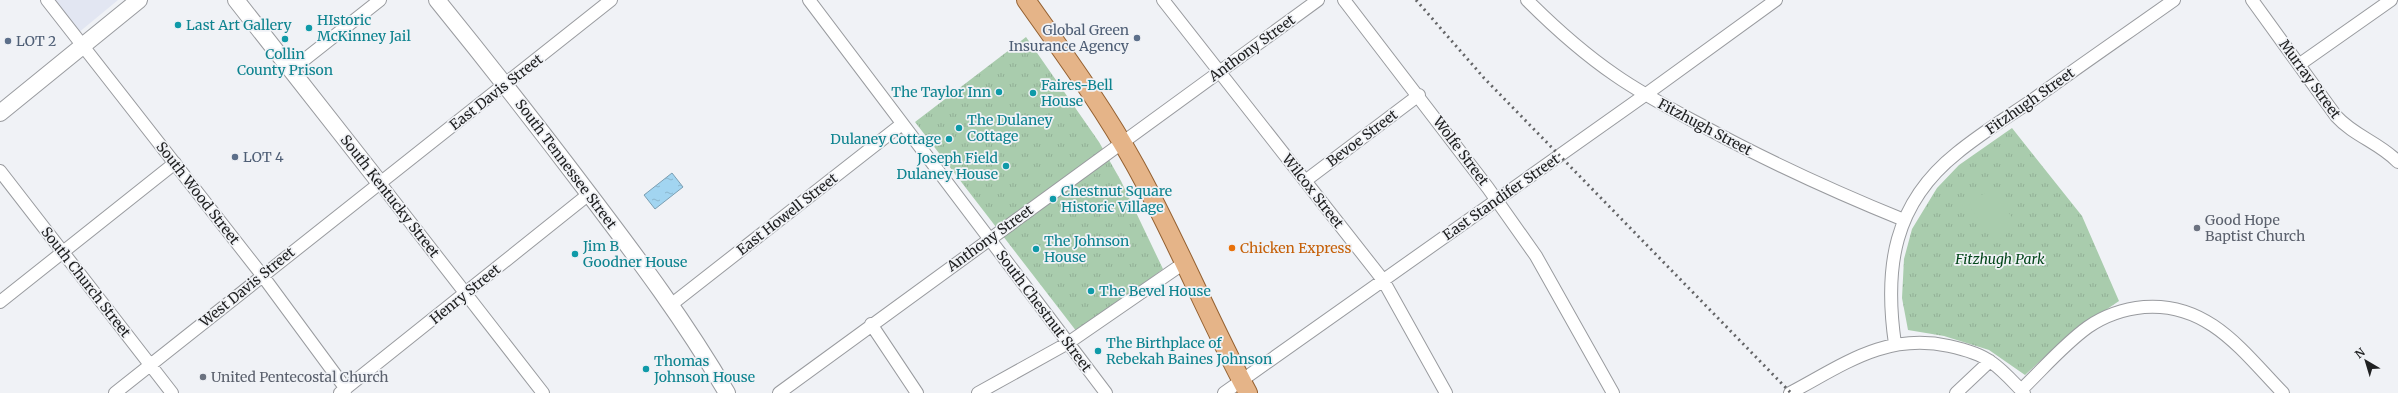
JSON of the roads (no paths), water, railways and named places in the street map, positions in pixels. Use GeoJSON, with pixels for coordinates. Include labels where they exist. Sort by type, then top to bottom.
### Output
{"type":"FeatureCollection","features":[{"type":"Feature","properties":{"kind":"main road"},"geometry":{"type":"LineString","coordinates":[[1026,0],[1092,94],[1122,143],[1145,184],[1215,330],[1245,387]]}},
{"type":"Feature","properties":{"kind":"street","name":"South Wood Street"},"geometry":{"type":"LineString","coordinates":[[47,0],[262,274],[343,391]]}},
{"type":"Feature","properties":{"kind":"street"},"geometry":{"type":"LineString","coordinates":[[0,112],[139,0]]}},
{"type":"Feature","properties":{"kind":"street","name":"South Kentucky Street"},"geometry":{"type":"LineString","coordinates":[[236,0],[543,393]]}},
{"type":"Feature","properties":{"kind":"street"},"geometry":{"type":"LineString","coordinates":[[290,71],[380,0]]}},
{"type":"Feature","properties":{"kind":"street","name":"South Tennessee Street"},"geometry":{"type":"LineString","coordinates":[[437,0],[506,84],[672,304],[727,393]]}},
{"type":"Feature","properties":{"kind":"street","name":"East Davis Street"},"geometry":{"type":"LineString","coordinates":[[379,182],[506,84],[611,0]]}},
{"type":"Feature","properties":{"kind":"street","name":"South Chestnut Street"},"geometry":{"type":"LineString","coordinates":[[809,0],[1106,393]]}},
{"type":"Feature","properties":{"kind":"street","name":"Wilcox Street"},"geometry":{"type":"LineString","coordinates":[[1163,0],[1382,280],[1446,393]]}},
{"type":"Feature","properties":{"kind":"street","name":"Anthony Street"},"geometry":{"type":"LineString","coordinates":[[779,393],[871,324],[1318,0]]}},
{"type":"Feature","properties":{"kind":"street","name":"Wolfe Street"},"geometry":{"type":"LineString","coordinates":[[1344,0],[1419,96],[1536,256],[1613,393]]}},
{"type":"Feature","properties":{"kind":"street","name":"Fitzhugh Street"},"geometry":{"type":"LineString","coordinates":[[1527,0],[1557,29],[1600,64],[1646,95],[1740,147],[1807,179],[1904,220]]}},
{"type":"Feature","properties":{"kind":"street","name":"East Standifer Street"},"geometry":{"type":"LineString","coordinates":[[1224,393],[1245,387],[1382,280],[1646,95],[1776,0]]}},
{"type":"Feature","properties":{"kind":"street","name":"Fitzhugh Street"},"geometry":{"type":"LineString","coordinates":[[1895,344],[1890,285],[1895,250],[1904,220],[1930,179],[1956,153],[2174,0]]}},
{"type":"Feature","properties":{"kind":"street","name":"Murray Street"},"geometry":{"type":"LineString","coordinates":[[2252,0],[2346,127],[2392,155],[2398,162]]}},
{"type":"Feature","properties":{"kind":"street"},"geometry":{"type":"LineString","coordinates":[[2300,64],[2392,0]]}},
{"type":"Feature","properties":{"kind":"street","name":"Bevoe Street"},"geometry":{"type":"LineString","coordinates":[[1305,181],[1419,96]]}},
{"type":"Feature","properties":{"kind":"street","name":"East Howell Street"},"geometry":{"type":"LineString","coordinates":[[672,304],[902,124]]}},
{"type":"Feature","properties":{"kind":"street"},"geometry":{"type":"LineString","coordinates":[[0,302],[174,163]]}},
{"type":"Feature","properties":{"kind":"street","name":"South Church Street"},"geometry":{"type":"LineString","coordinates":[[0,171],[172,393]]}},
{"type":"Feature","properties":{"kind":"street","name":"West Davis Street"},"geometry":{"type":"LineString","coordinates":[[115,393],[379,182]]}},
{"type":"Feature","properties":{"kind":"street","name":"Henry Street"},"geometry":{"type":"LineString","coordinates":[[343,391],[589,194]]}},
{"type":"Feature","properties":{"kind":"street"},"geometry":{"type":"LineString","coordinates":[[978,393],[1068,343],[1184,263]]}},
{"type":"Feature","properties":{"kind":"street"},"geometry":{"type":"LineString","coordinates":[[1790,393],[1862,354],[1895,344],[1916,341],[1936,343],[1968,351],[1990,361],[2023,391],[2075,337],[2097,322],[2133,308],[2161,307],[2187,312],[2210,323],[2234,343],[2283,393]]}},
{"type":"Feature","properties":{"kind":"street"},"geometry":{"type":"LineString","coordinates":[[871,324],[917,393]]}},
{"type":"Feature","properties":{"kind":"street"},"geometry":{"type":"LineString","coordinates":[[1956,393],[1990,361]]}},
{"type":"Feature","properties":{"kind":"water"},"geometry":{"type":"Polygon","coordinates":[[[672,173],[683,187],[655,209],[644,195],[672,173]]]}},
{"type":"Feature","properties":{"kind":"railway"},"geometry":{"type":"LineString","coordinates":[[1416,0],[1484,78],[1791,393]]}},
{"type":"Feature","properties":{"kind":"place","name":"Last Art Gallery"},"geometry":{"type":"Point","coordinates":[178,25]}},
{"type":"Feature","properties":{"kind":"place","name":"HIstoric McKinney Jail"},"geometry":{"type":"Point","coordinates":[309,28]}},
{"type":"Feature","properties":{"kind":"place","name":"Global Green Insurance Agency"},"geometry":{"type":"Point","coordinates":[1137,38]}},
{"type":"Feature","properties":{"kind":"place","name":"Collin County Prison"},"geometry":{"type":"Point","coordinates":[285,39]}},
{"type":"Feature","properties":{"kind":"place","name":"LOT 2"},"geometry":{"type":"Point","coordinates":[8,41]}},
{"type":"Feature","properties":{"kind":"place","name":"The Taylor Inn"},"geometry":{"type":"Point","coordinates":[999,92]}},
{"type":"Feature","properties":{"kind":"place","name":"Faires-Bell House"},"geometry":{"type":"Point","coordinates":[1033,93]}},
{"type":"Feature","properties":{"kind":"place","name":"The Dulaney Cottage"},"geometry":{"type":"Point","coordinates":[959,128]}},
{"type":"Feature","properties":{"kind":"place","name":"Dulaney Cottage"},"geometry":{"type":"Point","coordinates":[949,139]}},
{"type":"Feature","properties":{"kind":"place","name":"LOT 4"},"geometry":{"type":"Point","coordinates":[235,157]}},
{"type":"Feature","properties":{"kind":"place","name":"Joseph Field Dulaney House"},"geometry":{"type":"Point","coordinates":[1006,166]}},
{"type":"Feature","properties":{"kind":"place","name":"Chestnut Square Historic Village"},"geometry":{"type":"Point","coordinates":[1053,199]}},
{"type":"Feature","properties":{"kind":"place","name":"Good Hope Baptist Church"},"geometry":{"type":"Point","coordinates":[2197,228]}},
{"type":"Feature","properties":{"kind":"place","name":"Chicken Express"},"geometry":{"type":"Point","coordinates":[1232,248]}},
{"type":"Feature","properties":{"kind":"place","name":"The Johnson House"},"geometry":{"type":"Point","coordinates":[1036,249]}},
{"type":"Feature","properties":{"kind":"place","name":"Jim B Goodner House"},"geometry":{"type":"Point","coordinates":[575,254]}},
{"type":"Feature","properties":{"kind":"place","name":"The Bevel House"},"geometry":{"type":"Point","coordinates":[1091,291]}},
{"type":"Feature","properties":{"kind":"place","name":"The Birthplace of Rebekah Baines Johnson"},"geometry":{"type":"Point","coordinates":[1098,351]}},
{"type":"Feature","properties":{"kind":"place","name":"Thomas Johnson House"},"geometry":{"type":"Point","coordinates":[646,369]}},
{"type":"Feature","properties":{"kind":"place","name":"United Pentecostal Church"},"geometry":{"type":"Point","coordinates":[203,377]}},
{"type":"Feature","properties":{"kind":"park label","name":"Fitzhugh Park"},"geometry":{"type":"Point","coordinates":[2000,259]}}]}
